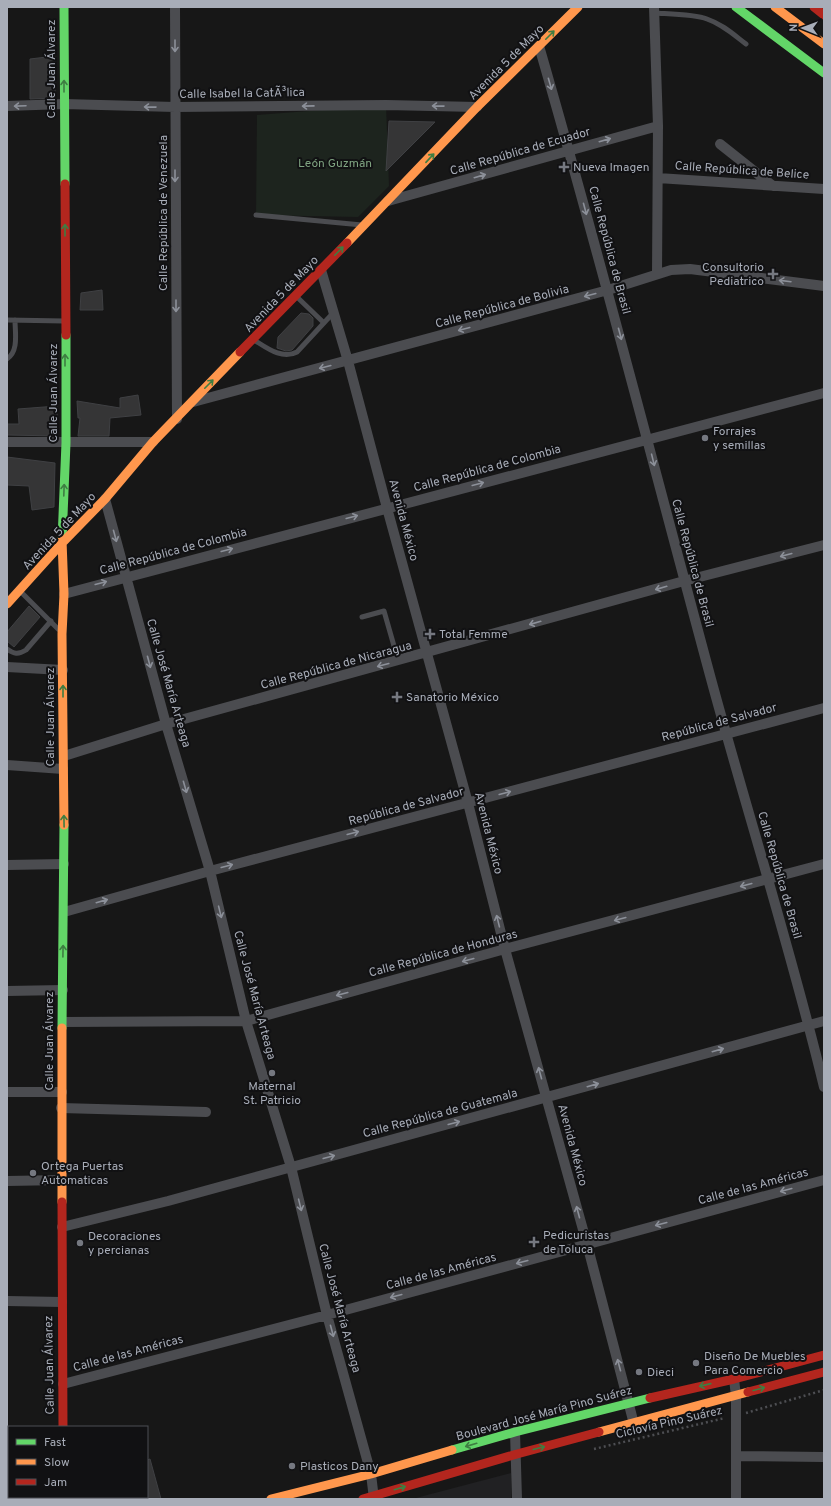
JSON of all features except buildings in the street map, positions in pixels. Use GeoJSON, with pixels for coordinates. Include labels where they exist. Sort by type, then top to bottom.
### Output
{"type":"FeatureCollection","features":[{"type":"Feature","properties":{"kind":"main road","name":"Calle Juan Álvarez"},"geometry":{"type":"LineString","coordinates":[[63,1426],[62,1092],[64,756],[62,634],[64,594],[62,543],[66,443],[64,7]]}},
{"type":"Feature","properties":{"kind":"main road","name":"Avenida 5 de Mayo"},"geometry":{"type":"LineString","coordinates":[[7,604],[62,543],[105,499],[153,442],[365,226],[477,107],[578,7]]}},
{"type":"Feature","properties":{"kind":"main road"},"geometry":{"type":"LineString","coordinates":[[736,7],[824,73]]}},
{"type":"Feature","properties":{"kind":"main road"},"geometry":{"type":"LineString","coordinates":[[775,7],[824,44]]}},
{"type":"Feature","properties":{"kind":"main road"},"geometry":{"type":"LineString","coordinates":[[814,7],[824,14]]}},
{"type":"Feature","properties":{"kind":"main road","name":"Boulevard José María Pino Suárez"},"geometry":{"type":"LineString","coordinates":[[271,1499],[372,1474],[515,1432],[628,1403],[734,1379],[824,1354]]}},
{"type":"Feature","properties":{"kind":"main road"},"geometry":{"type":"LineString","coordinates":[[363,1499],[374,1498],[517,1454],[634,1424],[824,1372]]}},
{"type":"Feature","properties":{"kind":"street","name":"Calle República de Venezuela"},"geometry":{"type":"LineString","coordinates":[[175,7],[177,418]]}},
{"type":"Feature","properties":{"kind":"street"},"geometry":{"type":"LineString","coordinates":[[654,10],[658,126],[657,274]]}},
{"type":"Feature","properties":{"kind":"street","name":"Calle República de Brasil"},"geometry":{"type":"LineString","coordinates":[[539,46],[608,290],[684,582],[809,1024],[824,1087]]}},
{"type":"Feature","properties":{"kind":"street","name":"Calle Isabel la CatÃ³lica"},"geometry":{"type":"LineString","coordinates":[[7,106],[64,104],[175,107],[386,105],[477,107]]}},
{"type":"Feature","properties":{"kind":"street","name":"Calle República de Ecuador"},"geometry":{"type":"LineString","coordinates":[[388,201],[658,126]]}},
{"type":"Feature","properties":{"kind":"street"},"geometry":{"type":"LineString","coordinates":[[720,144],[773,186]]}},
{"type":"Feature","properties":{"kind":"street","name":"Calle República de Belice"},"geometry":{"type":"LineString","coordinates":[[658,178],[824,189]]}},
{"type":"Feature","properties":{"kind":"street","name":"Calle República de Bolivia"},"geometry":{"type":"LineString","coordinates":[[191,403],[608,290],[671,270],[690,269],[824,286]]}},
{"type":"Feature","properties":{"kind":"street","name":"Avenida México"},"geometry":{"type":"LineString","coordinates":[[321,270],[348,361],[468,803],[505,950],[587,1244],[634,1424]]}},
{"type":"Feature","properties":{"kind":"street","name":"Calle República de Colombia"},"geometry":{"type":"LineString","coordinates":[[64,594],[126,576],[824,393]]}},
{"type":"Feature","properties":{"kind":"street"},"geometry":{"type":"LineString","coordinates":[[7,442],[153,442]]}},
{"type":"Feature","properties":{"kind":"street","name":"Calle José María Arteaga"},"geometry":{"type":"LineString","coordinates":[[105,499],[166,724],[210,871],[246,1021],[291,1167],[327,1315],[372,1474],[374,1498]]}},
{"type":"Feature","properties":{"kind":"street","name":"Calle República de Nicaragua"},"geometry":{"type":"LineString","coordinates":[[64,756],[166,724],[824,545]]}},
{"type":"Feature","properties":{"kind":"street"},"geometry":{"type":"LineString","coordinates":[[7,667],[63,670]]}},
{"type":"Feature","properties":{"kind":"street","name":"República de Salvador"},"geometry":{"type":"LineString","coordinates":[[64,912],[210,871],[824,708]]}},
{"type":"Feature","properties":{"kind":"street"},"geometry":{"type":"LineString","coordinates":[[7,765],[63,769]]}},
{"type":"Feature","properties":{"kind":"street"},"geometry":{"type":"LineString","coordinates":[[7,865],[64,864]]}},
{"type":"Feature","properties":{"kind":"street","name":"Calle República de Honduras"},"geometry":{"type":"LineString","coordinates":[[63,1022],[246,1021],[824,864]]}},
{"type":"Feature","properties":{"kind":"street"},"geometry":{"type":"LineString","coordinates":[[7,991],[63,990]]}},
{"type":"Feature","properties":{"kind":"street","name":"Calle República de Guatemala"},"geometry":{"type":"LineString","coordinates":[[62,1227],[168,1201],[824,1021]]}},
{"type":"Feature","properties":{"kind":"street"},"geometry":{"type":"LineString","coordinates":[[7,1092],[62,1092]]}},
{"type":"Feature","properties":{"kind":"street"},"geometry":{"type":"LineString","coordinates":[[62,1108],[206,1112]]}},
{"type":"Feature","properties":{"kind":"street"},"geometry":{"type":"LineString","coordinates":[[7,1181],[62,1180]]}},
{"type":"Feature","properties":{"kind":"street","name":"Calle de las Américas"},"geometry":{"type":"LineString","coordinates":[[63,1384],[327,1315],[824,1180]]}},
{"type":"Feature","properties":{"kind":"street"},"geometry":{"type":"LineString","coordinates":[[7,1301],[62,1302]]}},
{"type":"Feature","properties":{"kind":"street"},"geometry":{"type":"LineString","coordinates":[[734,1379],[736,1396],[736,1499]]}},
{"type":"Feature","properties":{"kind":"street"},"geometry":{"type":"LineString","coordinates":[[515,1432],[517,1454],[517,1499]]}},
{"type":"Feature","properties":{"kind":"street"},"geometry":{"type":"LineString","coordinates":[[736,1456],[824,1457]]}},
{"type":"Feature","properties":{"kind":"lane"},"geometry":{"type":"LineString","coordinates":[[654,10],[706,18],[719,24],[746,44]]}},
{"type":"Feature","properties":{"kind":"lane"},"geometry":{"type":"LineString","coordinates":[[256,215],[365,226]]}},
{"type":"Feature","properties":{"kind":"lane"},"geometry":{"type":"LineString","coordinates":[[296,296],[324,323]]}},
{"type":"Feature","properties":{"kind":"lane"},"geometry":{"type":"LineString","coordinates":[[254,340],[279,354],[292,355],[297,352],[334,312]]}},
{"type":"Feature","properties":{"kind":"lane"},"geometry":{"type":"LineString","coordinates":[[7,320],[65,321]]}},
{"type":"Feature","properties":{"kind":"lane"},"geometry":{"type":"LineString","coordinates":[[7,359],[13,354],[15,347],[15,320]]}},
{"type":"Feature","properties":{"kind":"lane"},"geometry":{"type":"LineString","coordinates":[[20,590],[62,634]]}},
{"type":"Feature","properties":{"kind":"lane"},"geometry":{"type":"LineString","coordinates":[[362,618],[384,611],[398,661]]}},
{"type":"Feature","properties":{"kind":"lane"},"geometry":{"type":"LineString","coordinates":[[7,649],[12,653],[21,653],[26,650],[51,621]]}},
{"type":"Feature","properties":{"kind":"path","name":"Ciclovía Pino Suárez"},"geometry":{"type":"LineString","coordinates":[[592,1450],[736,1416],[824,1390]]}},
{"type":"Feature","properties":{"kind":"shaded area"},"geometry":{"type":"Polygon","coordinates":[[[511,1473],[511,1499],[412,1499],[511,1473]]]}},
{"type":"Feature","properties":{"kind":"green space","name":"León Guzmán"},"geometry":{"type":"Polygon","coordinates":[[[386,105],[389,186],[358,217],[256,215],[257,115],[386,105]]]}},
{"type":"Feature","properties":{"kind":"traffic: fast"},"geometry":{"type":"LineString","coordinates":[[64,7],[65,184]]}},
{"type":"Feature","properties":{"kind":"traffic: fast"},"geometry":{"type":"LineString","coordinates":[[736,7],[824,73]]}},
{"type":"Feature","properties":{"kind":"traffic: fast"},"geometry":{"type":"LineString","coordinates":[[62,540],[66,443],[66,335]]}},
{"type":"Feature","properties":{"kind":"traffic: fast"},"geometry":{"type":"LineString","coordinates":[[62,1028],[64,825]]}},
{"type":"Feature","properties":{"kind":"traffic: fast"},"geometry":{"type":"LineString","coordinates":[[452,1450],[515,1432],[650,1398]]}},
{"type":"Feature","properties":{"kind":"traffic: slow"},"geometry":{"type":"LineString","coordinates":[[347,243],[477,107],[578,7]]}},
{"type":"Feature","properties":{"kind":"traffic: slow"},"geometry":{"type":"LineString","coordinates":[[775,7],[824,44]]}},
{"type":"Feature","properties":{"kind":"traffic: slow"},"geometry":{"type":"LineString","coordinates":[[7,604],[62,543],[105,499],[153,442],[240,352]]}},
{"type":"Feature","properties":{"kind":"traffic: slow"},"geometry":{"type":"LineString","coordinates":[[62,540],[64,594],[62,634],[64,825]]}},
{"type":"Feature","properties":{"kind":"traffic: slow"},"geometry":{"type":"LineString","coordinates":[[62,1028],[62,1202]]}},
{"type":"Feature","properties":{"kind":"traffic: slow"},"geometry":{"type":"LineString","coordinates":[[599,1432],[748,1392]]}},
{"type":"Feature","properties":{"kind":"traffic: slow"},"geometry":{"type":"LineString","coordinates":[[271,1499],[371,1474],[452,1450]]}},
{"type":"Feature","properties":{"kind":"traffic: jam"},"geometry":{"type":"LineString","coordinates":[[814,7],[824,15]]}},
{"type":"Feature","properties":{"kind":"traffic: jam"},"geometry":{"type":"LineString","coordinates":[[65,184],[66,335]]}},
{"type":"Feature","properties":{"kind":"traffic: jam"},"geometry":{"type":"LineString","coordinates":[[240,352],[347,243]]}},
{"type":"Feature","properties":{"kind":"traffic: jam"},"geometry":{"type":"LineString","coordinates":[[62,1202],[63,1426]]}},
{"type":"Feature","properties":{"kind":"traffic: jam"},"geometry":{"type":"LineString","coordinates":[[650,1398],[734,1379],[824,1355]]}},
{"type":"Feature","properties":{"kind":"traffic: jam"},"geometry":{"type":"LineString","coordinates":[[748,1392],[824,1372]]}},
{"type":"Feature","properties":{"kind":"traffic: jam"},"geometry":{"type":"LineString","coordinates":[[363,1499],[517,1454],[599,1432]]}},
{"type":"Feature","properties":{"kind":"place","name":"Nueva Imagen"},"geometry":{"type":"Point","coordinates":[564,167]}},
{"type":"Feature","properties":{"kind":"place","name":"Consultorio Pediatrico"},"geometry":{"type":"Point","coordinates":[773,274]}},
{"type":"Feature","properties":{"kind":"place","name":"Forrajes y semillas"},"geometry":{"type":"Point","coordinates":[705,438]}},
{"type":"Feature","properties":{"kind":"place","name":"Total Femme"},"geometry":{"type":"Point","coordinates":[430,634]}},
{"type":"Feature","properties":{"kind":"place","name":"Sanatorio México"},"geometry":{"type":"Point","coordinates":[397,697]}},
{"type":"Feature","properties":{"kind":"place","name":"Maternal St. Patricio"},"geometry":{"type":"Point","coordinates":[272,1073]}},
{"type":"Feature","properties":{"kind":"place","name":"Ortega Puertas Automaticas"},"geometry":{"type":"Point","coordinates":[33,1173]}},
{"type":"Feature","properties":{"kind":"place","name":"Pedicuristas de Toluca"},"geometry":{"type":"Point","coordinates":[534,1242]}},
{"type":"Feature","properties":{"kind":"place","name":"Decoraciones y percianas"},"geometry":{"type":"Point","coordinates":[80,1243]}},
{"type":"Feature","properties":{"kind":"place","name":"Diseño De Muebles Para Comercio"},"geometry":{"type":"Point","coordinates":[696,1363]}},
{"type":"Feature","properties":{"kind":"place","name":"Dieci"},"geometry":{"type":"Point","coordinates":[639,1372]}},
{"type":"Feature","properties":{"kind":"place","name":"Plasticos Dany"},"geometry":{"type":"Point","coordinates":[292,1466]}}]}
